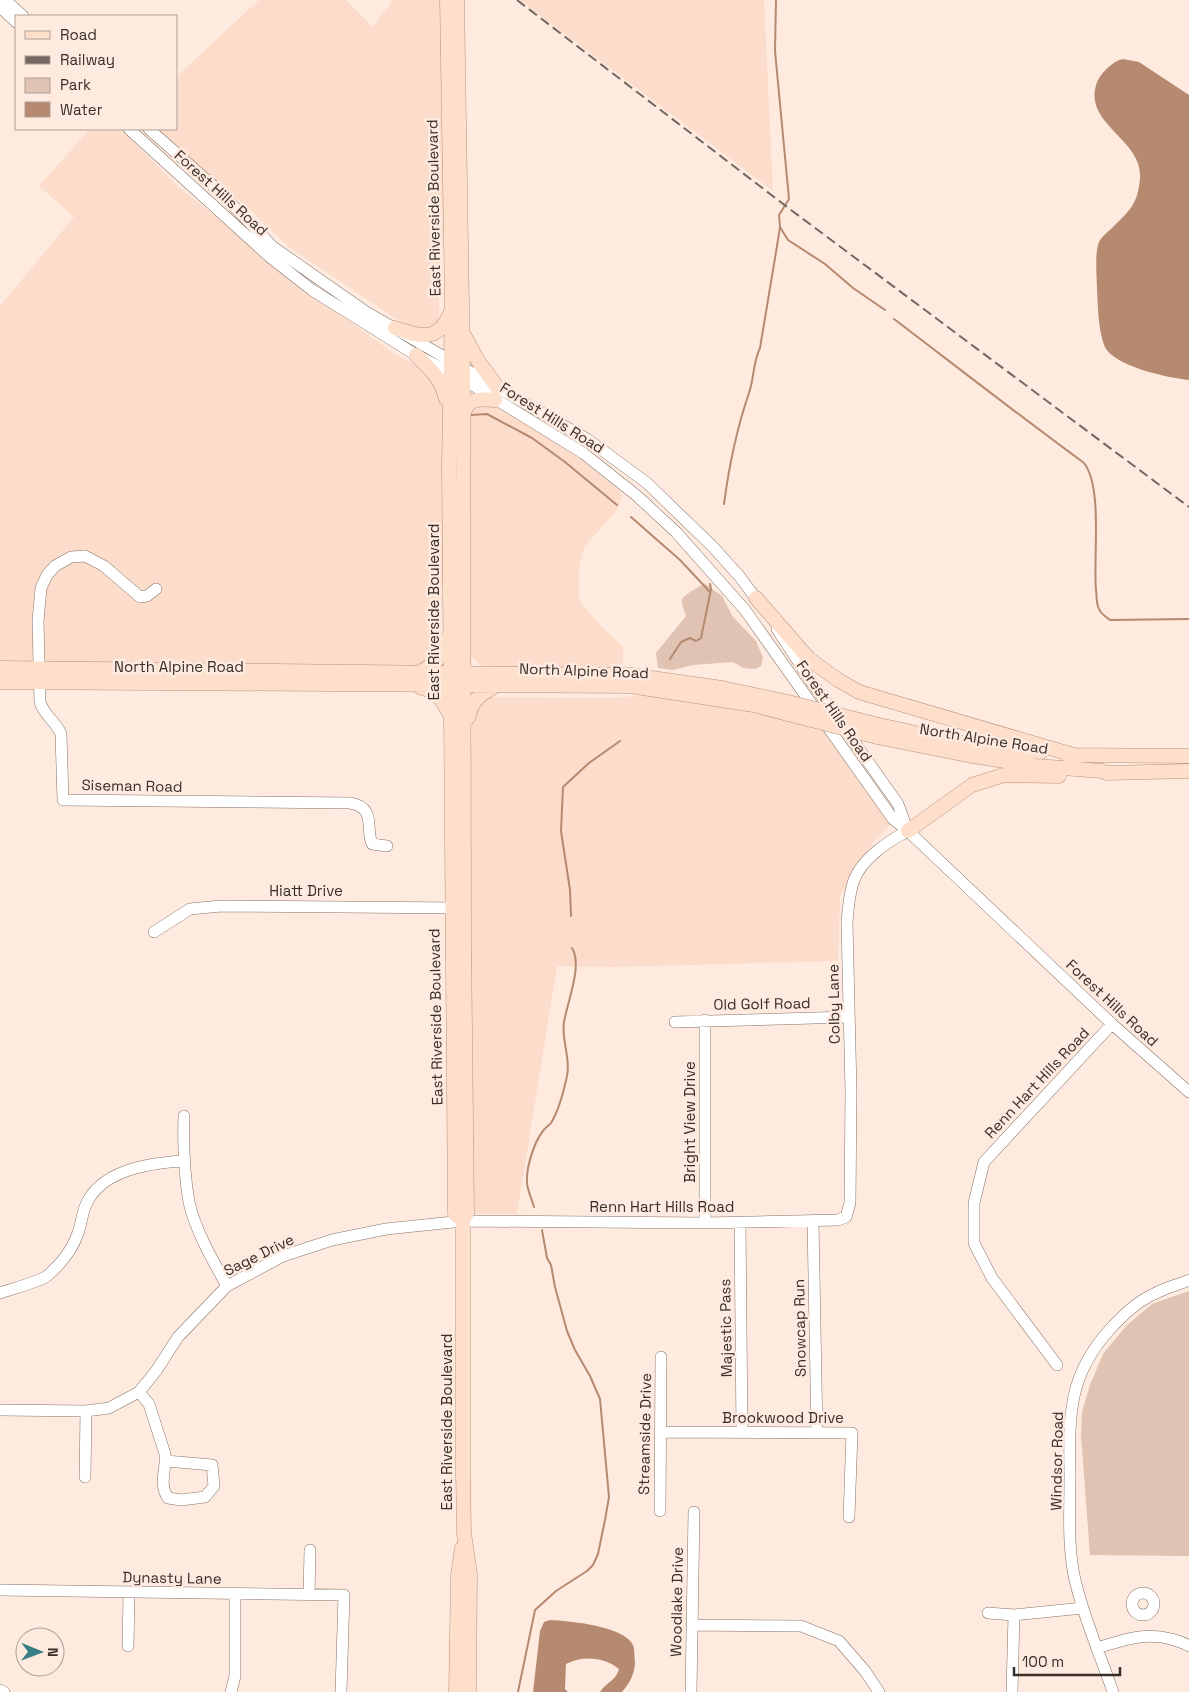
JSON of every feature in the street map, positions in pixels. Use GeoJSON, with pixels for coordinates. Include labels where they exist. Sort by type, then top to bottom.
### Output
{"type":"FeatureCollection","features":[{"type":"Feature","properties":{"kind":"main road","name":"East Riverside Boulevard"},"geometry":{"type":"LineString","coordinates":[[447,0],[452,311],[457,370]]}},
{"type":"Feature","properties":{"kind":"main road","name":"East Riverside Boulevard"},"geometry":{"type":"LineString","coordinates":[[458,0],[462,327],[457,370],[451,625],[465,733],[458,907]]}},
{"type":"Feature","properties":{"kind":"main road"},"geometry":{"type":"LineString","coordinates":[[395,328],[423,337],[440,330],[448,321],[452,311]]}},
{"type":"Feature","properties":{"kind":"main road"},"geometry":{"type":"LineString","coordinates":[[456,427],[470,402],[496,393],[467,342],[462,327]]}},
{"type":"Feature","properties":{"kind":"main road"},"geometry":{"type":"LineString","coordinates":[[416,355],[436,374],[443,387],[456,427]]}},
{"type":"Feature","properties":{"kind":"main road","name":"East Riverside Boulevard"},"geometry":{"type":"LineString","coordinates":[[456,427],[464,649],[452,717],[467,1213],[463,1221],[464,1533],[470,1574],[469,1692]]}},
{"type":"Feature","properties":{"kind":"main road"},"geometry":{"type":"LineString","coordinates":[[756,598],[808,659],[859,692],[1077,756]]}},
{"type":"Feature","properties":{"kind":"main road"},"geometry":{"type":"LineString","coordinates":[[451,625],[443,651],[435,663],[415,678],[440,696],[452,717]]}},
{"type":"Feature","properties":{"kind":"main road"},"geometry":{"type":"LineString","coordinates":[[464,649],[474,663],[496,679],[471,705],[465,733]]}},
{"type":"Feature","properties":{"kind":"main road","name":"North Alpine Road"},"geometry":{"type":"LineString","coordinates":[[0,668],[40,675],[458,679],[630,675],[722,688],[788,708],[976,757],[1036,766],[1107,773],[1189,771]]}},
{"type":"Feature","properties":{"kind":"main road","name":"North Alpine Road"},"geometry":{"type":"LineString","coordinates":[[0,682],[40,675]]}},
{"type":"Feature","properties":{"kind":"main road","name":"North Alpine Road"},"geometry":{"type":"LineString","coordinates":[[878,731],[967,744],[1077,756],[1189,756]]}},
{"type":"Feature","properties":{"kind":"main road"},"geometry":{"type":"LineString","coordinates":[[908,830],[972,785],[1004,775],[1102,776],[1107,773]]}},
{"type":"Feature","properties":{"kind":"main road","name":"East Riverside Boulevard"},"geometry":{"type":"LineString","coordinates":[[456,1692],[458,1574],[464,1533]]}},
{"type":"Feature","properties":{"kind":"street"},"geometry":{"type":"LineString","coordinates":[[5,0],[22,15]]}},
{"type":"Feature","properties":{"kind":"street"},"geometry":{"type":"LineString","coordinates":[[0,7],[15,21]]}},
{"type":"Feature","properties":{"kind":"street","name":"Forest Hills Road"},"geometry":{"type":"LineString","coordinates":[[130,130],[271,258],[312,290],[416,355],[457,370]]}},
{"type":"Feature","properties":{"kind":"street","name":"Forest Hills Road"},"geometry":{"type":"LineString","coordinates":[[150,130],[219,191],[273,247],[366,312],[395,328],[457,370],[496,393],[587,439],[647,483],[713,547],[756,598],[809,678],[898,804],[908,830]]}},
{"type":"Feature","properties":{"kind":"street","name":"Forest Hills Road"},"geometry":{"type":"LineString","coordinates":[[496,393],[583,453],[636,494],[676,532],[745,610],[894,819],[908,830],[1112,1024],[1189,1092]]}},
{"type":"Feature","properties":{"kind":"street","name":"Siseman Road"},"geometry":{"type":"LineString","coordinates":[[156,589],[147,596],[140,597],[104,566],[85,556],[71,557],[55,566],[40,588],[38,620],[40,702],[46,715],[61,734],[63,800],[350,803],[362,808],[369,817],[372,844],[387,846]]}},
{"type":"Feature","properties":{"kind":"street","name":"Colby Lane"},"geometry":{"type":"LineString","coordinates":[[850,1203],[851,1090],[847,923],[849,898],[854,879],[866,862],[892,839],[908,830]]}},
{"type":"Feature","properties":{"kind":"street","name":"Hiatt Drive"},"geometry":{"type":"LineString","coordinates":[[154,932],[190,909],[221,906],[458,907]]}},
{"type":"Feature","properties":{"kind":"street","name":"Old Golf Road"},"geometry":{"type":"LineString","coordinates":[[675,1022],[849,1017]]}},
{"type":"Feature","properties":{"kind":"street","name":"Bright View Drive"},"geometry":{"type":"LineString","coordinates":[[704,1020],[705,1223]]}},
{"type":"Feature","properties":{"kind":"street","name":"Renn Hart Hills Road"},"geometry":{"type":"LineString","coordinates":[[1057,1365],[992,1278],[974,1242],[974,1203],[984,1162],[1112,1024]]}},
{"type":"Feature","properties":{"kind":"street"},"geometry":{"type":"LineString","coordinates":[[184,1116],[184,1161],[189,1203],[210,1257],[227,1286]]}},
{"type":"Feature","properties":{"kind":"street"},"geometry":{"type":"LineString","coordinates":[[0,1293],[45,1277],[68,1254],[78,1233],[85,1206],[100,1184],[124,1172],[161,1163],[184,1161]]}},
{"type":"Feature","properties":{"kind":"street","name":"Renn Hart Hills Road"},"geometry":{"type":"LineString","coordinates":[[463,1221],[813,1222],[838,1220],[846,1216],[850,1203]]}},
{"type":"Feature","properties":{"kind":"street","name":"Sage Drive"},"geometry":{"type":"LineString","coordinates":[[0,1410],[86,1411],[109,1408],[139,1392],[156,1372],[178,1337],[227,1286],[283,1256],[332,1240],[386,1229],[463,1221]]}},
{"type":"Feature","properties":{"kind":"street","name":"Snowcap Run"},"geometry":{"type":"LineString","coordinates":[[813,1222],[817,1433]]}},
{"type":"Feature","properties":{"kind":"street","name":"Majestic Pass"},"geometry":{"type":"LineString","coordinates":[[740,1223],[742,1432]]}},
{"type":"Feature","properties":{"kind":"street","name":"Windsor Road"},"geometry":{"type":"LineString","coordinates":[[1113,1692],[1075,1583],[1071,1556],[1069,1430],[1075,1391],[1081,1372],[1090,1354],[1105,1334],[1124,1314],[1152,1294],[1189,1280]]}},
{"type":"Feature","properties":{"kind":"street","name":"Streamside Drive"},"geometry":{"type":"LineString","coordinates":[[660,1511],[661,1357]]}},
{"type":"Feature","properties":{"kind":"street"},"geometry":{"type":"LineString","coordinates":[[139,1392],[149,1404],[166,1460],[163,1482],[164,1492],[168,1498],[181,1500],[205,1497],[214,1486],[212,1465],[166,1460]]}},
{"type":"Feature","properties":{"kind":"street"},"geometry":{"type":"LineString","coordinates":[[85,1477],[86,1411]]}},
{"type":"Feature","properties":{"kind":"street","name":"Brookwood Drive"},"geometry":{"type":"LineString","coordinates":[[661,1432],[852,1433],[849,1517]]}},
{"type":"Feature","properties":{"kind":"street","name":"Woodlake Drive"},"geometry":{"type":"LineString","coordinates":[[691,1692],[694,1512]]}},
{"type":"Feature","properties":{"kind":"street"},"geometry":{"type":"LineString","coordinates":[[309,1594],[310,1550]]}},
{"type":"Feature","properties":{"kind":"street","name":"Dynasty Lane"},"geometry":{"type":"LineString","coordinates":[[0,1590],[344,1595],[341,1692]]}},
{"type":"Feature","properties":{"kind":"street"},"geometry":{"type":"LineString","coordinates":[[128,1646],[130,1593]]}},
{"type":"Feature","properties":{"kind":"street"},"geometry":{"type":"LineString","coordinates":[[231,1692],[235,1676],[235,1593]]}},
{"type":"Feature","properties":{"kind":"street"},"geometry":{"type":"LineString","coordinates":[[988,1613],[1014,1615],[1083,1608]]}},
{"type":"Feature","properties":{"kind":"street"},"geometry":{"type":"LineString","coordinates":[[1012,1692],[1014,1615]]}},
{"type":"Feature","properties":{"kind":"street"},"geometry":{"type":"LineString","coordinates":[[1142,1615],[1144,1636]]}},
{"type":"Feature","properties":{"kind":"street"},"geometry":{"type":"LineString","coordinates":[[692,1625],[801,1626],[839,1641],[865,1670],[879,1692]]}},
{"type":"Feature","properties":{"kind":"street"},"geometry":{"type":"LineString","coordinates":[[1097,1648],[1130,1638],[1156,1635],[1184,1642],[1189,1646]]}},
{"type":"Feature","properties":{"kind":"street"},"geometry":{"type":"LineString","coordinates":[[0,1690],[4,1692]]}},
{"type":"Feature","properties":{"kind":"shaded area"},"geometry":{"type":"Polygon","coordinates":[[[259,0],[346,0],[373,27],[393,0],[441,0],[444,159],[443,241],[439,272],[439,319],[435,328],[424,330],[404,324],[289,247],[251,211],[157,130],[178,130],[178,75],[259,0]]]}},
{"type":"Feature","properties":{"kind":"shaded area"},"geometry":{"type":"Polygon","coordinates":[[[520,0],[764,0],[773,191],[520,0]]]}},
{"type":"Feature","properties":{"kind":"shaded area"},"geometry":{"type":"Polygon","coordinates":[[[89,130],[121,130],[180,188],[318,299],[395,354],[421,368],[431,377],[443,403],[444,562],[441,631],[438,653],[416,668],[223,663],[181,666],[0,664],[0,306],[74,217],[39,186],[89,130]]]}},
{"type":"Feature","properties":{"kind":"shaded area"},"geometry":{"type":"Polygon","coordinates":[[[483,402],[517,418],[572,453],[620,491],[622,497],[618,509],[584,547],[579,568],[579,600],[599,624],[623,647],[623,662],[617,670],[494,669],[480,665],[471,656],[468,648],[469,406],[483,402]]]}},
{"type":"Feature","properties":{"kind":"shaded area"},"geometry":{"type":"Polygon","coordinates":[[[644,695],[713,703],[767,714],[824,732],[891,824],[874,841],[840,896],[838,961],[613,967],[557,966],[517,1214],[473,1214],[470,787],[472,718],[485,697],[614,698],[644,695]]]}},
{"type":"Feature","properties":{"kind":"green space"},"geometry":{"type":"Polygon","coordinates":[[[704,583],[722,596],[733,617],[756,641],[763,658],[761,666],[755,669],[743,668],[733,662],[693,665],[673,670],[658,668],[656,653],[686,616],[682,603],[683,598],[704,583]]]}},
{"type":"Feature","properties":{"kind":"green space"},"geometry":{"type":"Polygon","coordinates":[[[1189,1291],[1189,1556],[1090,1555],[1081,1435],[1082,1412],[1090,1385],[1103,1354],[1127,1325],[1152,1304],[1189,1291]]]}},
{"type":"Feature","properties":{"kind":"water"},"geometry":{"type":"Polygon","coordinates":[[[1123,59],[1139,62],[1189,95],[1189,380],[1155,374],[1117,359],[1104,345],[1101,331],[1096,270],[1098,244],[1102,237],[1132,207],[1137,195],[1140,178],[1138,164],[1132,152],[1104,119],[1097,108],[1094,95],[1098,80],[1103,73],[1112,64],[1123,59]]]}},
{"type":"Feature","properties":{"kind":"water"},"geometry":{"type":"Polygon","coordinates":[[[550,1620],[596,1626],[619,1633],[628,1639],[634,1647],[635,1665],[632,1678],[622,1692],[600,1692],[616,1676],[619,1669],[607,1662],[586,1658],[566,1664],[565,1689],[568,1692],[533,1692],[540,1631],[544,1622],[550,1620]]]}},
{"type":"Feature","properties":{"kind":"waterway"},"geometry":{"type":"LineString","coordinates":[[724,504],[734,447],[760,348],[780,227],[779,215],[789,199],[775,51],[776,0]]}},
{"type":"Feature","properties":{"kind":"waterway"},"geometry":{"type":"LineString","coordinates":[[780,227],[788,240],[825,264],[853,288],[885,310]]}},
{"type":"Feature","properties":{"kind":"waterway"},"geometry":{"type":"LineString","coordinates":[[894,319],[1084,463],[1090,474],[1093,488],[1096,524],[1095,576],[1097,605],[1102,614],[1110,620],[1189,619]]}},
{"type":"Feature","properties":{"kind":"waterway"},"geometry":{"type":"LineString","coordinates":[[471,415],[487,414],[532,438],[565,462],[617,505]]}},
{"type":"Feature","properties":{"kind":"waterway"},"geometry":{"type":"LineString","coordinates":[[631,517],[680,560],[710,592]]}},
{"type":"Feature","properties":{"kind":"waterway"},"geometry":{"type":"LineString","coordinates":[[670,659],[681,642],[690,638],[696,641],[701,638],[711,589],[710,584]]}},
{"type":"Feature","properties":{"kind":"waterway"},"geometry":{"type":"LineString","coordinates":[[571,916],[570,890],[561,831],[563,787],[589,763],[620,741]]}},
{"type":"Feature","properties":{"kind":"waterway"},"geometry":{"type":"LineString","coordinates":[[534,1207],[527,1185],[529,1163],[540,1136],[551,1123],[556,1112],[567,1076],[568,1062],[563,1029],[575,974],[575,955],[572,948]]}},
{"type":"Feature","properties":{"kind":"waterway"},"geometry":{"type":"LineString","coordinates":[[518,1692],[535,1610],[556,1591],[593,1565],[598,1554],[609,1497],[600,1399],[567,1331],[551,1265],[547,1258],[542,1230]]}},
{"type":"Feature","properties":{"kind":"railway"},"geometry":{"type":"LineString","coordinates":[[517,0],[791,210],[1189,507]]}}]}
